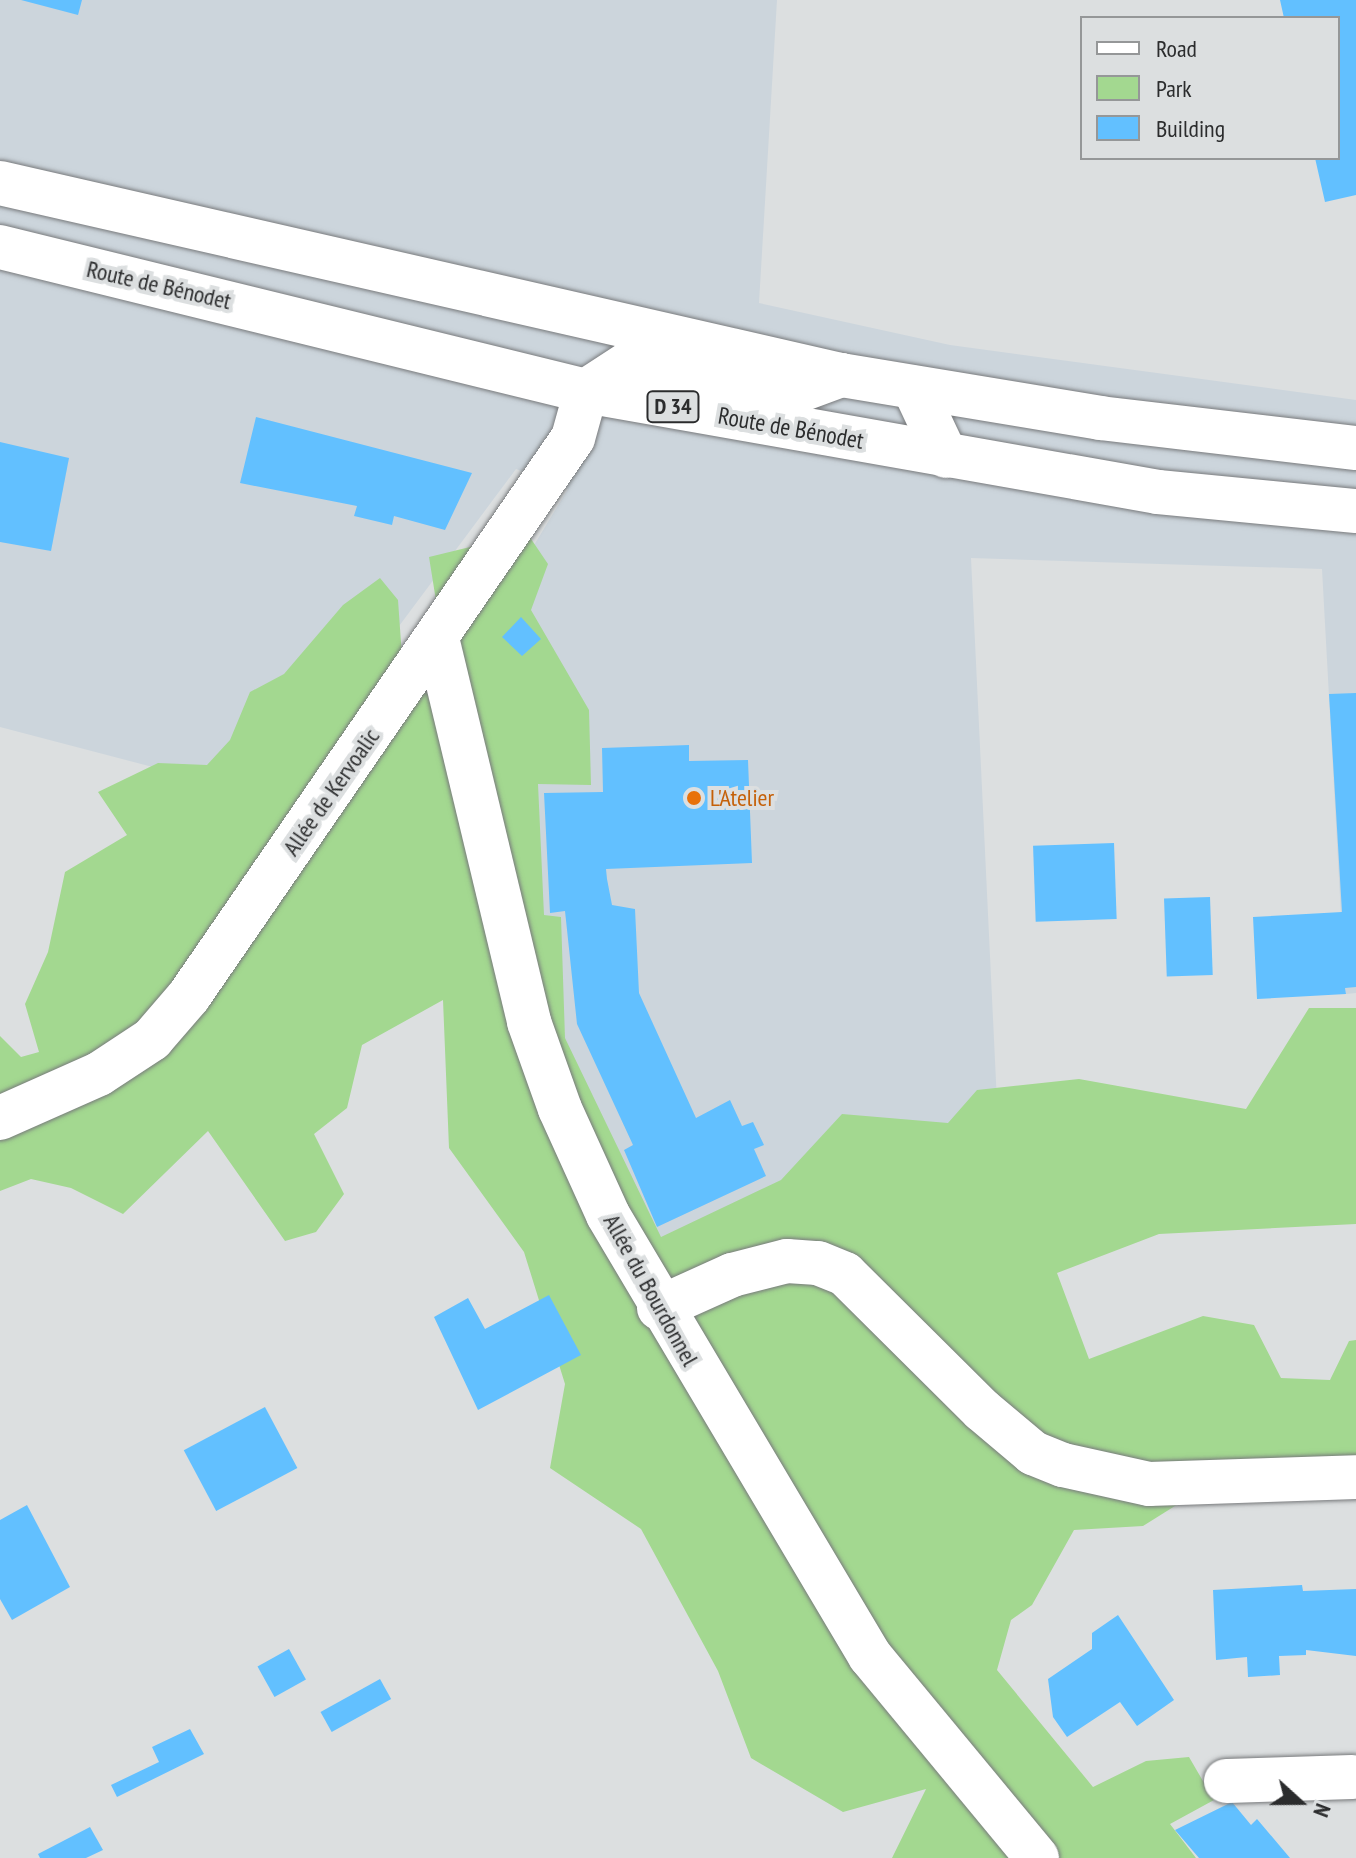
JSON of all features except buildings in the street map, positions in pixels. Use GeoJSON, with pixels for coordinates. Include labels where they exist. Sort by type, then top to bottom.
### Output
{"type":"FeatureCollection","features":[{"type":"Feature","properties":{"kind":"street"},"geometry":{"type":"LineString","coordinates":[[0,183],[841,375],[914,388],[1356,448]]}},
{"type":"Feature","properties":{"kind":"street","name":"Route de Bénodet"},"geometry":{"type":"LineString","coordinates":[[0,247],[586,391],[1158,492],[1356,511]]}},
{"type":"Feature","properties":{"kind":"street"},"geometry":{"type":"LineString","coordinates":[[586,391],[632,361],[795,392],[841,375]]}},
{"type":"Feature","properties":{"kind":"street"},"geometry":{"type":"LineString","coordinates":[[914,388],[946,456]]}},
{"type":"Feature","properties":{"kind":"street","name":"Allée de Kervoalic"},"geometry":{"type":"LineString","coordinates":[[0,1118],[99,1074],[152,1039],[222,952],[573,438],[586,391]]}},
{"type":"Feature","properties":{"kind":"street","name":"Allée du Bourdonnel"},"geometry":{"type":"LineString","coordinates":[[437,638],[529,1022],[566,1123],[659,1308],[870,1656],[1037,1858]]}},
{"type":"Feature","properties":{"kind":"street"},"geometry":{"type":"LineString","coordinates":[[659,1308],[732,1275],[787,1261],[818,1263],[845,1274],[982,1410],[1033,1453],[1063,1465],[1149,1484],[1356,1477]]}},
{"type":"Feature","properties":{"kind":"street"},"geometry":{"type":"LineString","coordinates":[[1226,1781],[1355,1778]]}},
{"type":"Feature","properties":{"kind":"shaded area"},"geometry":{"type":"Polygon","coordinates":[[[0,0],[777,0],[759,303],[950,345],[1356,400],[1356,993],[1346,994],[1345,988],[1322,569],[971,558],[1001,1186],[657,1268],[534,972],[488,621],[568,489],[516,469],[271,798],[0,727],[0,0]]]}},
{"type":"Feature","properties":{"kind":"green space"},"geometry":{"type":"Polygon","coordinates":[[[527,533],[548,564],[531,610],[589,710],[591,785],[538,784],[544,915],[561,917],[565,1038],[661,1237],[781,1180],[842,1114],[948,1123],[977,1090],[1079,1079],[1246,1109],[1309,1008],[1356,1008],[1356,1224],[1159,1234],[1057,1273],[1089,1359],[1203,1316],[1254,1325],[1281,1378],[1330,1380],[1349,1341],[1356,1340],[1356,1461],[1234,1469],[1143,1526],[1074,1530],[1032,1605],[1011,1620],[997,1670],[1093,1787],[1146,1761],[1189,1757],[1214,1800],[1170,1824],[1196,1858],[892,1858],[926,1789],[843,1812],[751,1758],[718,1671],[641,1529],[550,1468],[565,1384],[524,1252],[449,1148],[443,1000],[362,1045],[347,1108],[314,1134],[344,1194],[316,1232],[285,1241],[208,1131],[123,1214],[71,1188],[31,1179],[0,1191],[0,1036],[21,1057],[39,1052],[25,1004],[48,952],[65,872],[127,835],[98,792],[158,763],[207,765],[230,740],[250,692],[284,674],[343,605],[380,578],[398,600],[404,685],[474,622],[437,607],[429,557],[527,533]]]}},
{"type":"Feature","properties":{"kind":"place","name":"L'Atelier"},"geometry":{"type":"Point","coordinates":[694,798]}}]}
